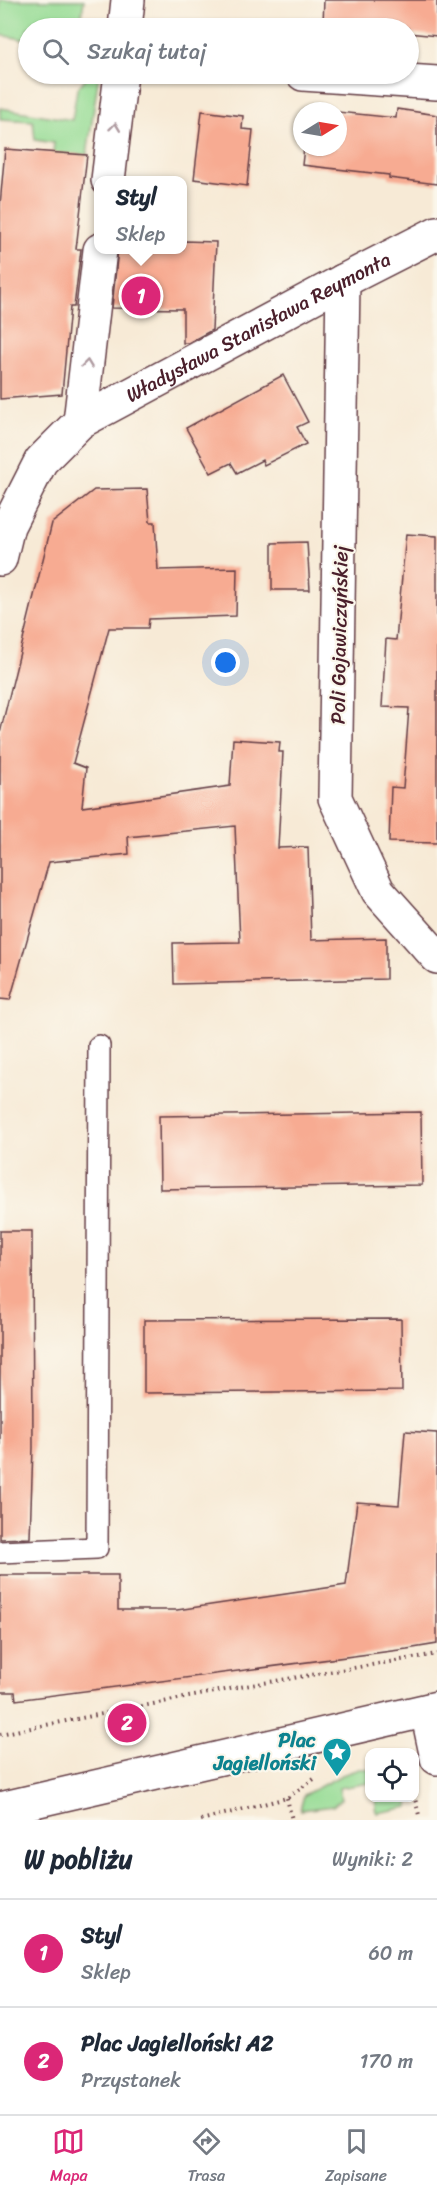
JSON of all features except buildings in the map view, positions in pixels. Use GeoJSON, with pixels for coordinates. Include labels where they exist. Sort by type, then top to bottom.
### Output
{"type":"FeatureCollection","features":[{"type":"Feature","properties":{"kind":"street"},"geometry":{"type":"LineString","coordinates":[[126,18],[128,0]]}},
{"type":"Feature","properties":{"kind":"street"},"geometry":{"type":"LineString","coordinates":[[419,83],[437,84]]}},
{"type":"Feature","properties":{"kind":"street"},"geometry":{"type":"LineString","coordinates":[[108,176],[120,84]]}},
{"type":"Feature","properties":{"kind":"street","name":"Władysława Stanisława Reymonta"},"geometry":{"type":"LineString","coordinates":[[0,560],[8,526],[41,460],[80,422],[437,233]]}},
{"type":"Feature","properties":{"kind":"street"},"geometry":{"type":"LineString","coordinates":[[80,422],[99,254]]}},
{"type":"Feature","properties":{"kind":"street","name":"Poli Gojawiczyńskiej"},"geometry":{"type":"LineString","coordinates":[[343,281],[335,798],[378,891],[437,957]]}},
{"type":"Feature","properties":{"kind":"street"},"geometry":{"type":"LineString","coordinates":[[0,1809],[432,1710],[437,1758]]}},
{"type":"Feature","properties":{"kind":"lane"},"geometry":{"type":"LineString","coordinates":[[0,1552],[97,1548],[99,1046]]}},
{"type":"Feature","properties":{"kind":"path"},"geometry":{"type":"LineString","coordinates":[[0,1734],[245,1686],[437,1654]]}},
{"type":"Feature","properties":{"kind":"path"},"geometry":{"type":"LineString","coordinates":[[201,1820],[287,1798],[317,1777],[327,1773]]}},
{"type":"Feature","properties":{"kind":"path"},"geometry":{"type":"LineString","coordinates":[[287,1798],[292,1820]]}},
{"type":"Feature","properties":{"kind":"path"},"geometry":{"type":"LineString","coordinates":[[416,1802],[419,1815]]}},
{"type":"Feature","properties":{"kind":"green space"},"geometry":{"type":"Polygon","coordinates":[[[0,0],[84,0],[81,18],[18,18],[18,38],[0,35],[0,0]]]}},
{"type":"Feature","properties":{"kind":"green space"},"geometry":{"type":"Polygon","coordinates":[[[81,84],[98,84],[87,155],[53,153],[54,143],[35,140],[33,121],[0,119],[0,108],[72,120],[77,89],[81,84]]]}},
{"type":"Feature","properties":{"kind":"green space"},"geometry":{"type":"Polygon","coordinates":[[[365,1769],[365,1784],[339,1788],[341,1799],[333,1806],[300,1810],[304,1795],[342,1775],[365,1769]]]}},
{"type":"Feature","properties":{"kind":"green space"},"geometry":{"type":"Polygon","coordinates":[[[376,1802],[408,1802],[409,1807],[377,1813],[376,1802]]]}},
{"type":"Feature","properties":{"kind":"place","name":"Styl"},"geometry":{"type":"Point","coordinates":[141,296]}},
{"type":"Feature","properties":{"kind":"place","name":"Plac Jagielloński A2"},"geometry":{"type":"Point","coordinates":[127,1723]}},
{"type":"Feature","properties":{"kind":"place","name":"Plac Jagielloński"},"geometry":{"type":"Point","coordinates":[337,1778]}}]}
